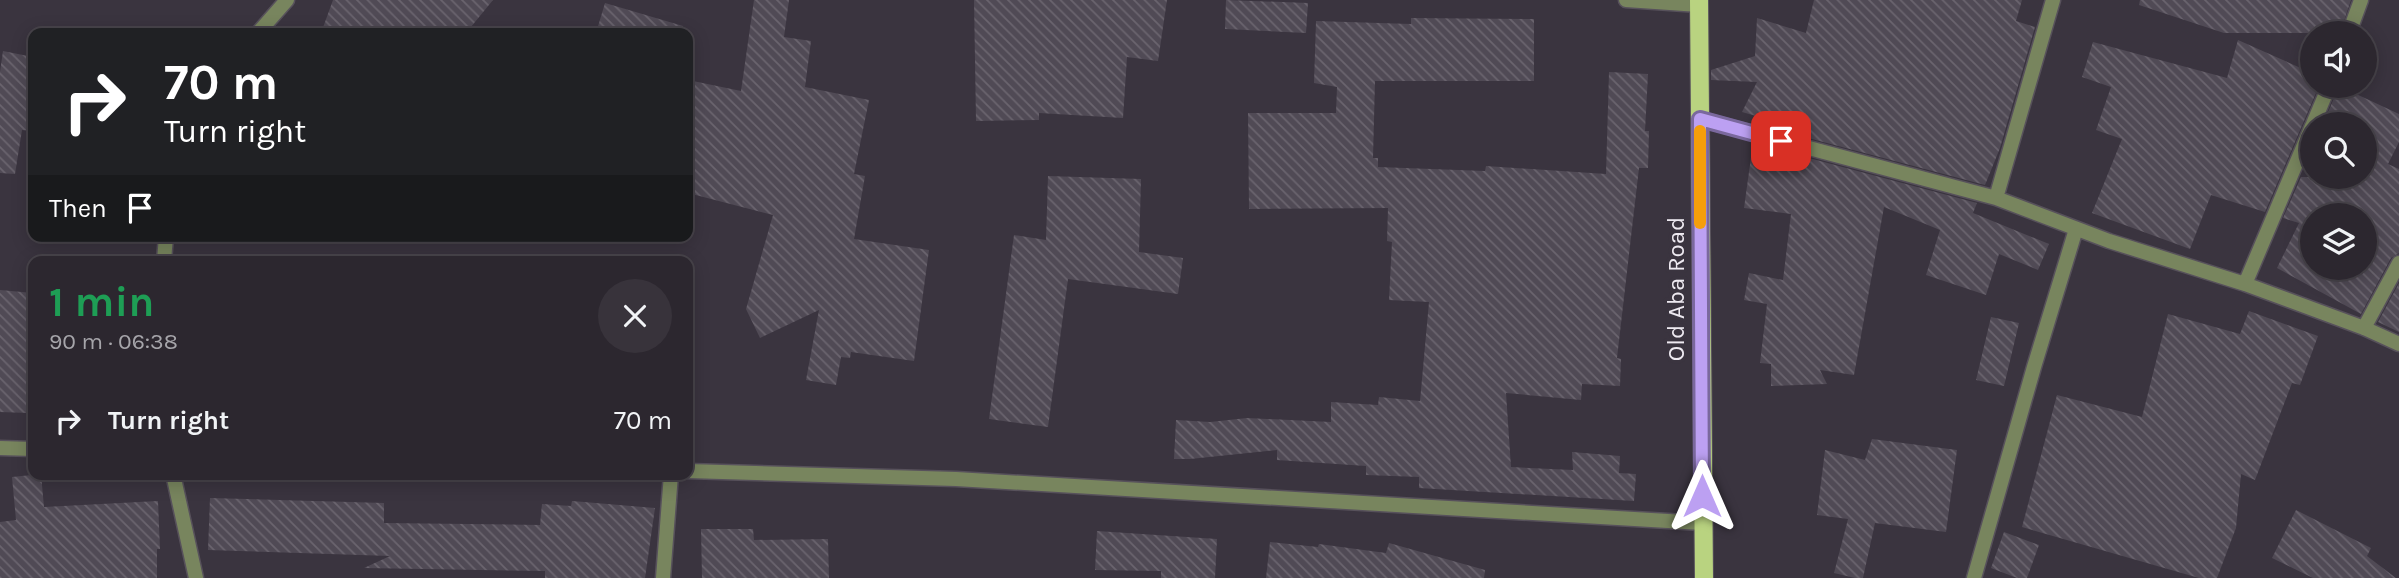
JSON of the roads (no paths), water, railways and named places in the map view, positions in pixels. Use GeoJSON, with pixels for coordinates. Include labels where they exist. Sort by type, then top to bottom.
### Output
{"type":"FeatureCollection","features":[{"type":"Feature","properties":{"kind":"main road","name":"Old Aba Road"},"geometry":{"type":"LineString","coordinates":[[1699,2],[1704,578]]}},
{"type":"Feature","properties":{"kind":"street"},"geometry":{"type":"LineString","coordinates":[[262,28],[287,0]]}},
{"type":"Feature","properties":{"kind":"street"},"geometry":{"type":"LineString","coordinates":[[1626,0],[1699,2]]}},
{"type":"Feature","properties":{"kind":"street"},"geometry":{"type":"LineString","coordinates":[[1996,198],[2053,0]]}},
{"type":"Feature","properties":{"kind":"street"},"geometry":{"type":"LineString","coordinates":[[2353,21],[2361,0]]}},
{"type":"Feature","properties":{"kind":"street"},"geometry":{"type":"LineString","coordinates":[[1700,119],[1996,198],[2076,229],[2364,328],[2399,344]]}},
{"type":"Feature","properties":{"kind":"street"},"geometry":{"type":"LineString","coordinates":[[2245,285],[2300,154]]}},
{"type":"Feature","properties":{"kind":"street"},"geometry":{"type":"LineString","coordinates":[[1974,578],[2076,229]]}},
{"type":"Feature","properties":{"kind":"street"},"geometry":{"type":"LineString","coordinates":[[2364,328],[2399,263]]}},
{"type":"Feature","properties":{"kind":"street"},"geometry":{"type":"LineString","coordinates":[[0,448],[28,449]]}},
{"type":"Feature","properties":{"kind":"street"},"geometry":{"type":"LineString","coordinates":[[693,471],[956,479],[1702,523]]}},
{"type":"Feature","properties":{"kind":"street"},"geometry":{"type":"LineString","coordinates":[[174,480],[196,578]]}},
{"type":"Feature","properties":{"kind":"street"},"geometry":{"type":"LineString","coordinates":[[663,578],[671,480]]}}]}
